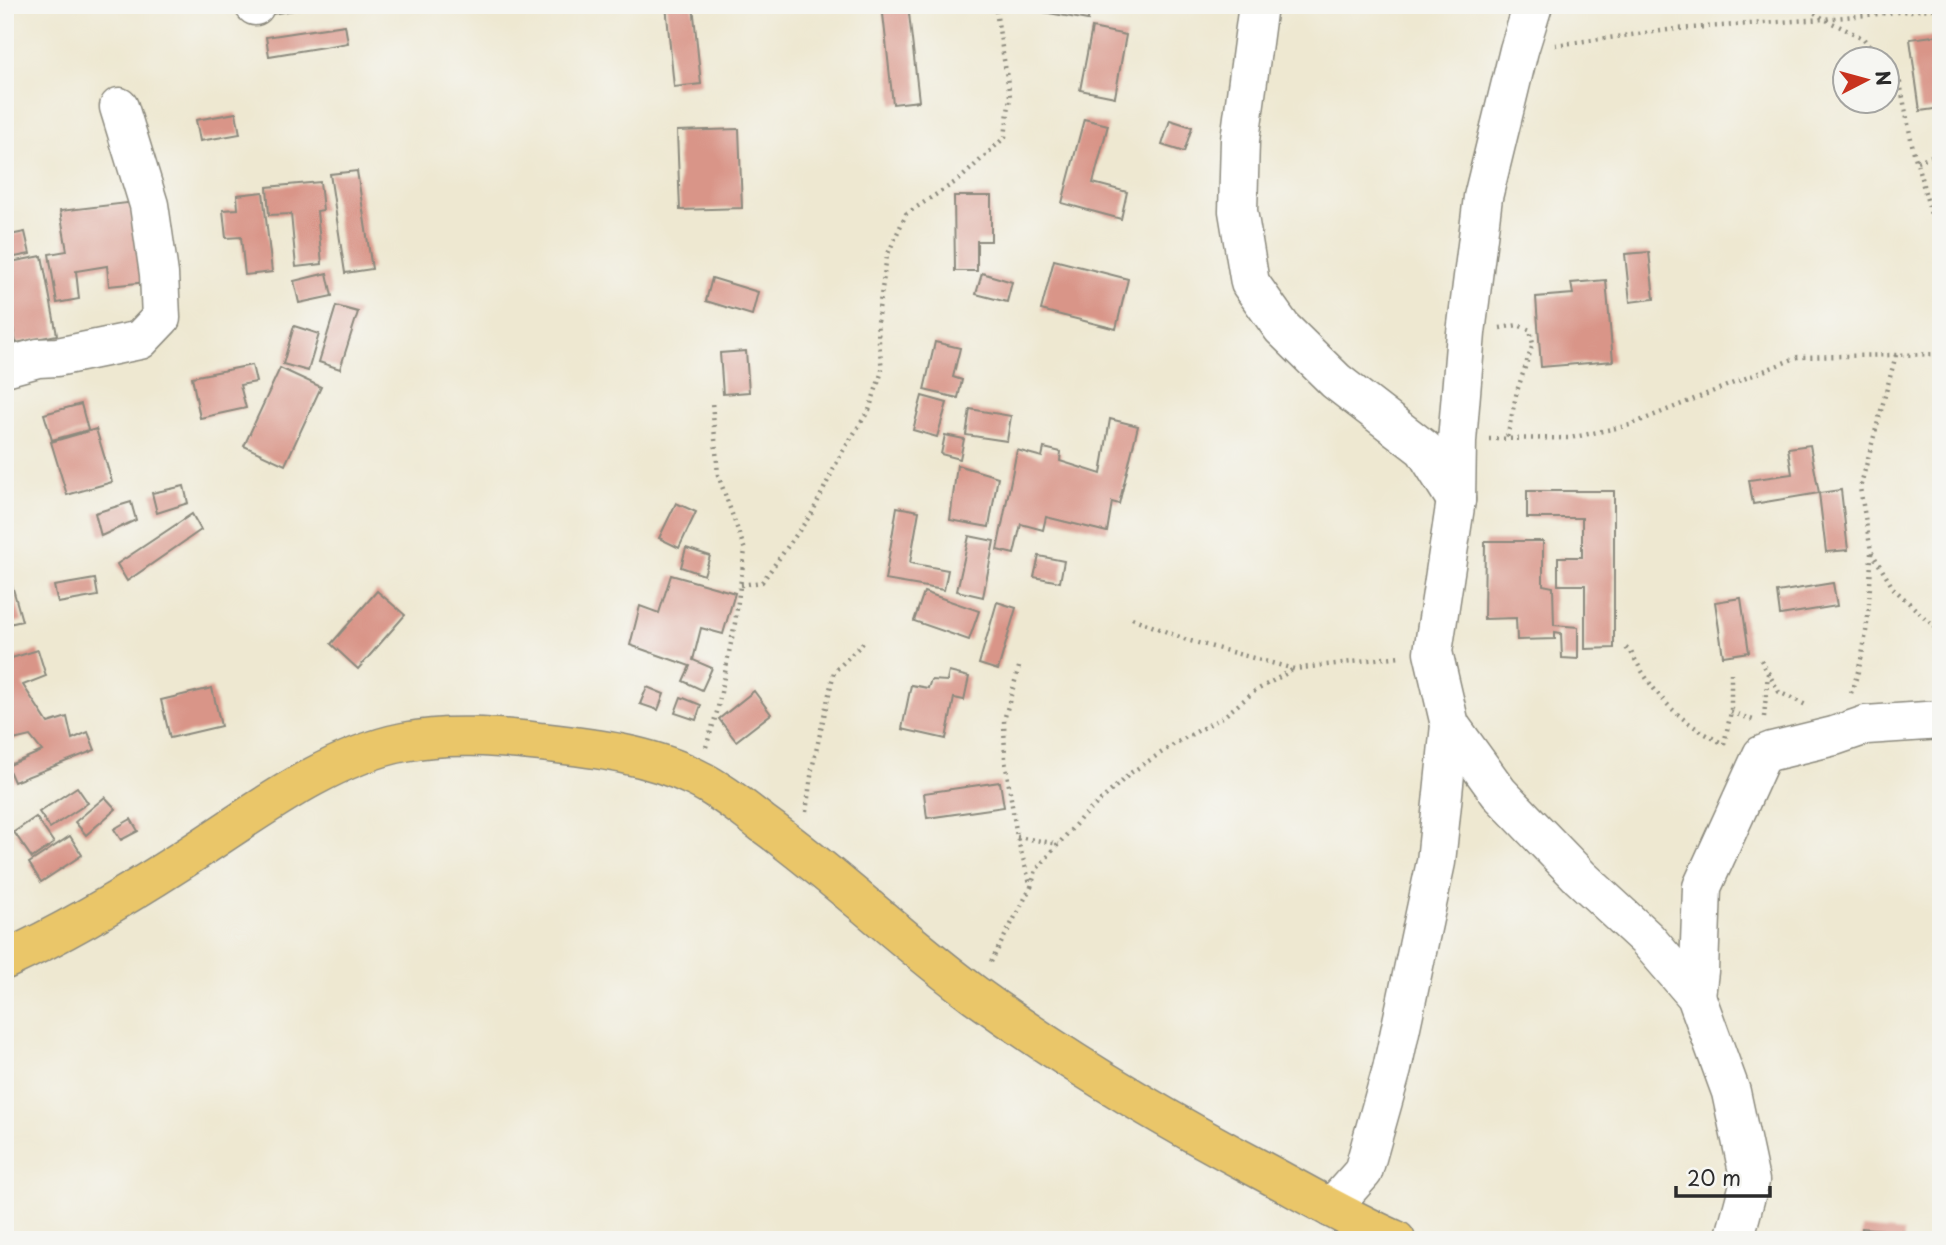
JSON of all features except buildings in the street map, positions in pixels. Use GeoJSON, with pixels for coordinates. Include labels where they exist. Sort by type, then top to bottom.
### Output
{"type":"FeatureCollection","features":[{"type":"Feature","properties":{"kind":"main road"},"geometry":{"type":"LineString","coordinates":[[5,960],[52,939],[271,801],[348,760],[405,742],[458,737],[516,739],[634,756],[696,778],[801,851],[973,993],[1090,1072],[1189,1132],[1396,1240]]}},
{"type":"Feature","properties":{"kind":"street"},"geometry":{"type":"LineString","coordinates":[[1258,5],[1240,139],[1238,211],[1250,283],[1282,328],[1336,381],[1424,449],[1456,500]]}},
{"type":"Feature","properties":{"kind":"street"},"geometry":{"type":"LineString","coordinates":[[1331,1208],[1363,1172],[1392,1069],[1436,862],[1450,725],[1433,652],[1456,500],[1457,441],[1466,333],[1483,197],[1518,50],[1533,5]]}},
{"type":"Feature","properties":{"kind":"street"},"geometry":{"type":"LineString","coordinates":[[5,367],[38,358],[57,358],[140,340],[161,318],[159,274],[149,205],[119,107]]}},
{"type":"Feature","properties":{"kind":"street"},"geometry":{"type":"LineString","coordinates":[[1696,996],[1702,887],[1762,755],[1834,736],[1844,726],[1941,720]]}},
{"type":"Feature","properties":{"kind":"street"},"geometry":{"type":"LineString","coordinates":[[1450,725],[1499,793],[1580,877],[1647,939],[1696,996],[1731,1092],[1750,1181],[1734,1240]]}},
{"type":"Feature","properties":{"kind":"path"},"geometry":{"type":"LineString","coordinates":[[741,585],[762,582],[812,513],[841,454],[869,410],[882,371],[877,321],[887,256],[906,214],[960,179],[1005,137],[1010,96],[995,5]]}},
{"type":"Feature","properties":{"kind":"path"},"geometry":{"type":"LineString","coordinates":[[1803,5],[1824,19],[1863,38],[1870,46]]}},
{"type":"Feature","properties":{"kind":"path"},"geometry":{"type":"LineString","coordinates":[[1518,50],[1676,29],[1941,8]]}},
{"type":"Feature","properties":{"kind":"path"},"geometry":{"type":"LineString","coordinates":[[1900,83],[1934,225],[1941,231]]}},
{"type":"Feature","properties":{"kind":"path"},"geometry":{"type":"LineString","coordinates":[[1917,161],[1941,153]]}},
{"type":"Feature","properties":{"kind":"path"},"geometry":{"type":"LineString","coordinates":[[1466,333],[1518,325],[1530,330],[1533,344],[1517,391],[1507,438]]}},
{"type":"Feature","properties":{"kind":"path"},"geometry":{"type":"LineString","coordinates":[[1457,441],[1570,438],[1630,425],[1798,357],[1941,354]]}},
{"type":"Feature","properties":{"kind":"path"},"geometry":{"type":"LineString","coordinates":[[1761,660],[1779,692],[1844,726],[1870,611],[1871,551],[1860,488],[1896,355]]}},
{"type":"Feature","properties":{"kind":"path"},"geometry":{"type":"LineString","coordinates":[[696,778],[717,712],[743,574],[745,550],[718,475],[712,402]]}},
{"type":"Feature","properties":{"kind":"path"},"geometry":{"type":"LineString","coordinates":[[1871,551],[1893,588],[1941,633]]}},
{"type":"Feature","properties":{"kind":"path"},"geometry":{"type":"LineString","coordinates":[[1132,618],[1187,640],[1294,669],[1433,652]]}},
{"type":"Feature","properties":{"kind":"path"},"geometry":{"type":"LineString","coordinates":[[801,851],[812,769],[834,672],[865,641]]}},
{"type":"Feature","properties":{"kind":"path"},"geometry":{"type":"LineString","coordinates":[[1626,648],[1631,652],[1648,684],[1672,710],[1700,732],[1724,744]]}},
{"type":"Feature","properties":{"kind":"path"},"geometry":{"type":"LineString","coordinates":[[1019,667],[1004,720],[1005,760],[1012,815],[1031,887]]}},
{"type":"Feature","properties":{"kind":"path"},"geometry":{"type":"LineString","coordinates":[[973,993],[1018,914],[1036,870],[1081,818],[1132,772],[1223,717],[1255,691],[1294,669]]}},
{"type":"Feature","properties":{"kind":"path"},"geometry":{"type":"LineString","coordinates":[[1722,755],[1731,712],[1731,673]]}},
{"type":"Feature","properties":{"kind":"path"},"geometry":{"type":"LineString","coordinates":[[1731,712],[1763,724]]}},
{"type":"Feature","properties":{"kind":"path"},"geometry":{"type":"LineString","coordinates":[[1017,837],[1059,844]]}}]}
